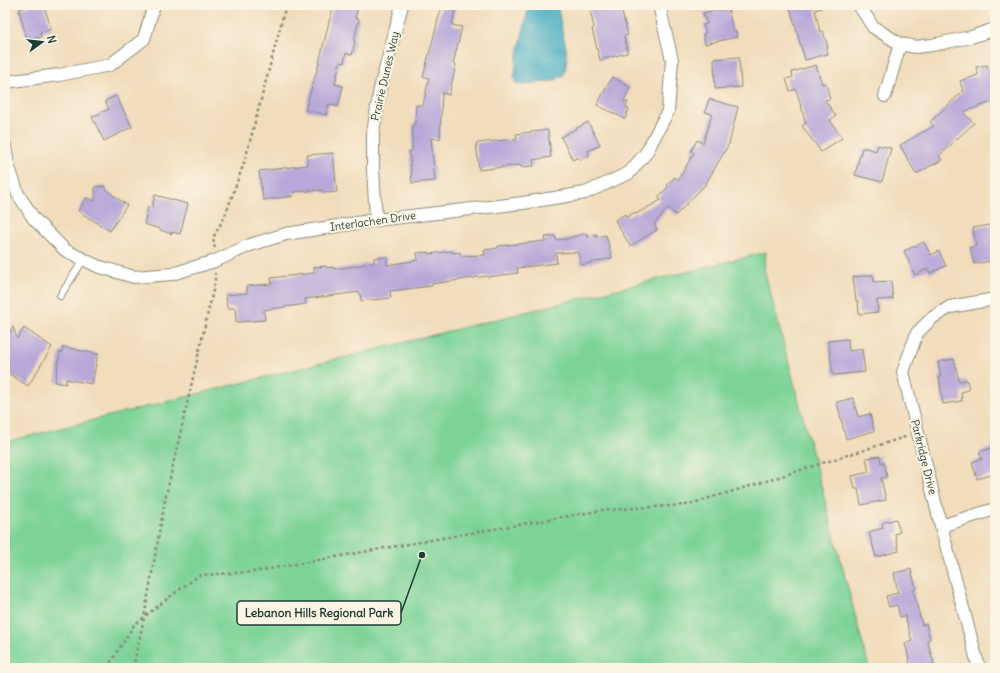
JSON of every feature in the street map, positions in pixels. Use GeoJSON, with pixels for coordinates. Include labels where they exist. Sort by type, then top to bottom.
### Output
{"type":"FeatureCollection","features":[{"type":"Feature","properties":{"kind":"street"},"geometry":{"type":"LineString","coordinates":[[5,82],[59,75],[110,65],[144,39],[154,5]]}},
{"type":"Feature","properties":{"kind":"street","name":"Prairie Dunes Way"},"geometry":{"type":"LineString","coordinates":[[376,220],[373,169],[373,133],[380,89],[402,5]]}},
{"type":"Feature","properties":{"kind":"street","name":"Interlachen Drive"},"geometry":{"type":"LineString","coordinates":[[5,146],[8,165],[18,194],[34,219],[65,250],[97,266],[134,277],[172,274],[214,261],[250,245],[286,234],[376,220],[523,203],[585,193],[629,173],[646,152],[668,111],[672,60],[658,5]]}},
{"type":"Feature","properties":{"kind":"street"},"geometry":{"type":"LineString","coordinates":[[859,5],[873,27],[900,44],[916,47],[971,37],[995,29]]}},
{"type":"Feature","properties":{"kind":"street"},"geometry":{"type":"LineString","coordinates":[[885,96],[900,44]]}},
{"type":"Feature","properties":{"kind":"street","name":"Parkridge Drive"},"geometry":{"type":"LineString","coordinates":[[979,668],[941,526],[903,372],[917,333],[932,318],[950,307],[995,299]]}},
{"type":"Feature","properties":{"kind":"street"},"geometry":{"type":"LineString","coordinates":[[941,526],[995,509]]}},
{"type":"Feature","properties":{"kind":"lane"},"geometry":{"type":"LineString","coordinates":[[60,296],[84,260]]}},
{"type":"Feature","properties":{"kind":"path"},"geometry":{"type":"LineString","coordinates":[[132,668],[144,618],[165,500],[215,282],[215,249],[213,238],[225,216],[245,160],[286,5]]}},
{"type":"Feature","properties":{"kind":"path"},"geometry":{"type":"LineString","coordinates":[[107,668],[134,626],[172,594],[200,575],[253,572],[603,510],[686,505],[918,433]]}},
{"type":"Feature","properties":{"kind":"green space"},"geometry":{"type":"Polygon","coordinates":[[[766,252],[764,269],[869,668],[5,668],[5,442],[766,252]]]}},
{"type":"Feature","properties":{"kind":"water"},"geometry":{"type":"Polygon","coordinates":[[[529,5],[557,5],[566,48],[567,61],[564,75],[553,81],[522,85],[516,83],[514,78],[529,5]]]}},
{"type":"Feature","properties":{"kind":"building"},"geometry":{"type":"Polygon","coordinates":[[[34,5],[44,5],[51,29],[40,32],[41,37],[27,40],[19,9],[34,5]]]}},
{"type":"Feature","properties":{"kind":"building"},"geometry":{"type":"Polygon","coordinates":[[[334,5],[359,5],[355,18],[359,19],[352,55],[346,53],[344,63],[340,62],[335,84],[343,86],[338,107],[329,104],[326,115],[305,110],[334,5]]]}},
{"type":"Feature","properties":{"kind":"building"},"geometry":{"type":"Polygon","coordinates":[[[442,5],[456,5],[452,25],[462,27],[453,64],[456,65],[449,95],[442,93],[440,139],[431,138],[435,181],[412,183],[409,151],[412,151],[413,124],[415,124],[416,105],[423,105],[429,78],[423,77],[442,5]]]}},
{"type":"Feature","properties":{"kind":"building"},"geometry":{"type":"Polygon","coordinates":[[[589,5],[620,5],[628,35],[624,36],[627,53],[600,60],[592,29],[594,28],[589,5]]]}},
{"type":"Feature","properties":{"kind":"building"},"geometry":{"type":"Polygon","coordinates":[[[789,5],[820,5],[821,8],[815,10],[820,32],[823,31],[828,48],[826,48],[828,54],[805,60],[789,5]]]}},
{"type":"Feature","properties":{"kind":"building"},"geometry":{"type":"Polygon","coordinates":[[[728,8],[733,31],[736,31],[737,37],[705,44],[703,34],[706,33],[703,25],[707,24],[703,13],[728,8]]]}},
{"type":"Feature","properties":{"kind":"building"},"geometry":{"type":"Polygon","coordinates":[[[739,57],[741,87],[715,89],[714,59],[739,57]]]}},
{"type":"Feature","properties":{"kind":"building"},"geometry":{"type":"Polygon","coordinates":[[[816,65],[822,84],[826,83],[830,99],[825,100],[836,116],[830,120],[842,138],[821,152],[802,126],[806,123],[796,89],[790,91],[786,79],[793,77],[792,72],[816,65]]]}},
{"type":"Feature","properties":{"kind":"building"},"geometry":{"type":"Polygon","coordinates":[[[987,65],[988,69],[995,67],[995,101],[963,112],[974,123],[939,156],[942,160],[916,174],[900,145],[934,126],[930,122],[963,91],[960,81],[978,75],[976,67],[987,65]]]}},
{"type":"Feature","properties":{"kind":"building"},"geometry":{"type":"Polygon","coordinates":[[[612,77],[630,87],[624,101],[628,102],[626,107],[629,109],[625,119],[597,105],[612,77]]]}},
{"type":"Feature","properties":{"kind":"building"},"geometry":{"type":"Polygon","coordinates":[[[116,96],[132,127],[104,141],[92,117],[109,109],[105,101],[116,96]]]}},
{"type":"Feature","properties":{"kind":"building"},"geometry":{"type":"Polygon","coordinates":[[[709,99],[738,107],[729,144],[705,185],[676,215],[668,208],[654,224],[657,230],[630,246],[615,220],[625,214],[627,217],[635,212],[636,214],[661,200],[658,197],[668,187],[667,185],[675,177],[678,180],[694,153],[691,151],[697,140],[703,143],[712,114],[705,112],[709,99]]]}},
{"type":"Feature","properties":{"kind":"building"},"geometry":{"type":"Polygon","coordinates":[[[588,122],[600,145],[588,151],[589,155],[580,160],[578,157],[573,160],[561,137],[588,122]]]}},
{"type":"Feature","properties":{"kind":"building"},"geometry":{"type":"Polygon","coordinates":[[[548,130],[551,157],[533,160],[534,166],[521,167],[520,165],[479,170],[476,143],[517,139],[516,134],[548,130]]]}},
{"type":"Feature","properties":{"kind":"building"},"geometry":{"type":"Polygon","coordinates":[[[878,145],[891,148],[882,182],[855,175],[862,148],[876,151],[878,145]]]}},
{"type":"Feature","properties":{"kind":"building"},"geometry":{"type":"Polygon","coordinates":[[[333,153],[337,192],[324,193],[323,190],[293,192],[294,196],[263,200],[259,171],[308,165],[307,155],[333,153]]]}},
{"type":"Feature","properties":{"kind":"building"},"geometry":{"type":"Polygon","coordinates":[[[105,186],[107,191],[127,205],[110,231],[78,211],[86,198],[95,201],[95,187],[105,186]]]}},
{"type":"Feature","properties":{"kind":"building"},"geometry":{"type":"Polygon","coordinates":[[[155,195],[188,204],[180,234],[172,232],[172,234],[144,224],[148,207],[152,208],[155,195]]]}},
{"type":"Feature","properties":{"kind":"building"},"geometry":{"type":"Polygon","coordinates":[[[995,224],[995,260],[974,264],[970,247],[976,246],[973,228],[995,224]]]}},
{"type":"Feature","properties":{"kind":"building"},"geometry":{"type":"Polygon","coordinates":[[[586,233],[587,237],[596,234],[596,237],[606,235],[612,258],[581,265],[578,252],[556,253],[557,263],[517,268],[518,273],[487,276],[432,284],[432,286],[390,291],[391,298],[361,301],[360,292],[305,299],[306,304],[264,310],[265,320],[236,322],[235,308],[227,308],[226,295],[247,293],[247,286],[272,284],[271,278],[314,273],[314,267],[326,266],[327,268],[333,267],[334,269],[374,263],[374,258],[387,257],[387,265],[418,260],[417,253],[429,252],[429,254],[452,251],[452,253],[460,252],[461,256],[485,255],[484,250],[498,248],[498,246],[546,241],[545,237],[555,236],[556,240],[566,239],[586,233]]]}},
{"type":"Feature","properties":{"kind":"building"},"geometry":{"type":"Polygon","coordinates":[[[924,242],[931,255],[939,251],[946,266],[930,273],[928,269],[915,275],[904,251],[924,242]]]}},
{"type":"Feature","properties":{"kind":"building"},"geometry":{"type":"Polygon","coordinates":[[[873,275],[874,282],[891,281],[893,299],[877,300],[878,312],[859,314],[853,277],[873,275]]]}},
{"type":"Feature","properties":{"kind":"building"},"geometry":{"type":"Polygon","coordinates":[[[13,327],[17,339],[24,328],[52,347],[28,386],[5,371],[5,340],[13,327]]]}},
{"type":"Feature","properties":{"kind":"building"},"geometry":{"type":"Polygon","coordinates":[[[848,339],[849,351],[862,349],[865,372],[833,375],[828,341],[848,339]]]}},
{"type":"Feature","properties":{"kind":"building"},"geometry":{"type":"Polygon","coordinates":[[[63,347],[98,354],[92,384],[66,379],[66,384],[55,382],[60,352],[62,353],[63,347]]]}},
{"type":"Feature","properties":{"kind":"building"},"geometry":{"type":"Polygon","coordinates":[[[954,359],[959,381],[967,380],[969,390],[961,392],[962,401],[943,404],[939,377],[941,377],[938,362],[954,359]]]}},
{"type":"Feature","properties":{"kind":"building"},"geometry":{"type":"Polygon","coordinates":[[[853,398],[858,417],[870,414],[874,431],[846,439],[837,402],[853,398]]]}},
{"type":"Feature","properties":{"kind":"building"},"geometry":{"type":"Polygon","coordinates":[[[995,447],[995,474],[977,479],[972,462],[982,459],[979,452],[995,447]]]}},
{"type":"Feature","properties":{"kind":"building"},"geometry":{"type":"Polygon","coordinates":[[[880,456],[881,463],[884,462],[887,477],[881,478],[886,500],[861,505],[858,489],[855,489],[852,476],[869,472],[866,458],[880,456]]]}},
{"type":"Feature","properties":{"kind":"building"},"geometry":{"type":"Polygon","coordinates":[[[896,519],[900,532],[895,534],[899,551],[876,557],[869,532],[883,528],[882,523],[896,519]]]}},
{"type":"Feature","properties":{"kind":"building"},"geometry":{"type":"Polygon","coordinates":[[[911,569],[916,589],[913,590],[922,625],[926,624],[930,639],[927,640],[934,664],[919,668],[911,668],[905,643],[912,641],[905,616],[900,617],[897,605],[889,607],[886,596],[898,593],[894,573],[911,569]]]}},
{"type":"Feature","properties":{"kind":"place","name":"Lebanon Hills Regional Park"},"geometry":{"type":"Point","coordinates":[422,555]}}]}
